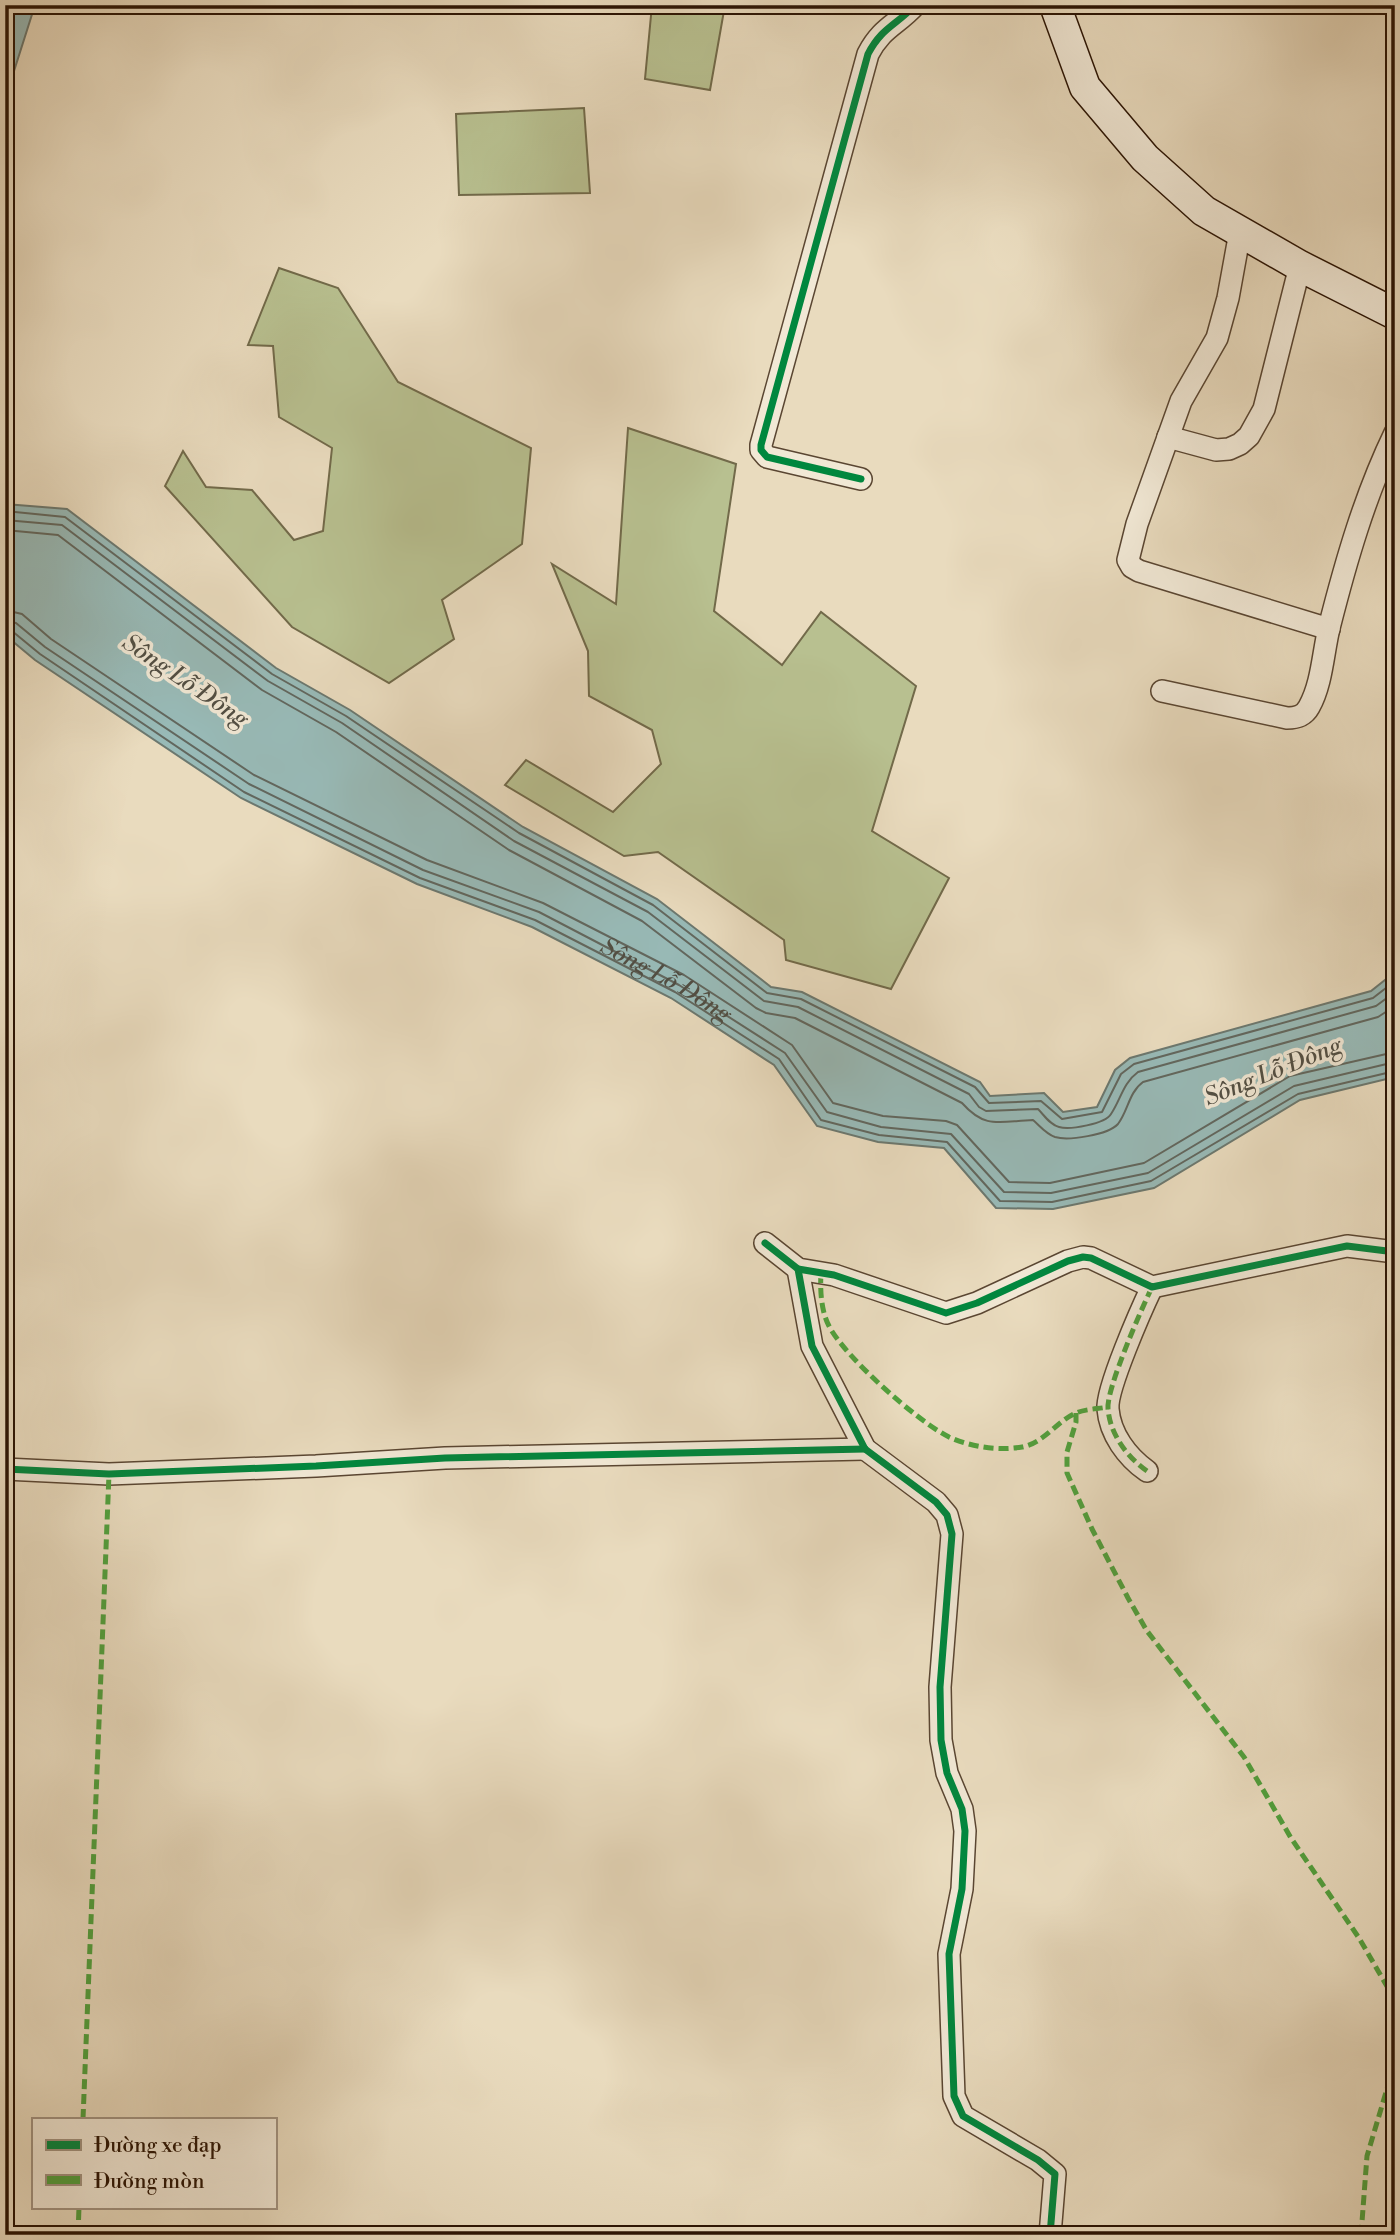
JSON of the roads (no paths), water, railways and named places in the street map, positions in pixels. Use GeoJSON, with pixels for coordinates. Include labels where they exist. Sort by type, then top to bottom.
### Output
{"type":"FeatureCollection","features":[{"type":"Feature","properties":{"kind":"street"},"geometry":{"type":"LineString","coordinates":[[861,479],[767,457],[761,450],[761,445],[868,54],[876,38],[915,5]]}},
{"type":"Feature","properties":{"kind":"street"},"geometry":{"type":"LineString","coordinates":[[1055,5],[1085,87],[1145,158],[1204,211],[1300,266],[1395,314]]}},
{"type":"Feature","properties":{"kind":"street"},"geometry":{"type":"LineString","coordinates":[[1240,232],[1228,298],[1217,338],[1181,401],[1137,524],[1128,560],[1132,567],[1329,629]]}},
{"type":"Feature","properties":{"kind":"street"},"geometry":{"type":"LineString","coordinates":[[1168,437],[1216,450],[1229,449],[1249,436],[1264,409],[1300,266]]}},
{"type":"Feature","properties":{"kind":"street"},"geometry":{"type":"LineString","coordinates":[[1162,691],[1287,718],[1302,716],[1314,696],[1355,530],[1380,463],[1395,433]]}},
{"type":"Feature","properties":{"kind":"street"},"geometry":{"type":"LineString","coordinates":[[765,1243],[798,1269],[834,1276],[946,1313],[977,1303],[1068,1261],[1083,1257],[1100,1261],[1152,1287],[1347,1246],[1395,1252]]}},
{"type":"Feature","properties":{"kind":"street"},"geometry":{"type":"LineString","coordinates":[[798,1269],[812,1346],[866,1449],[936,1502],[947,1515],[952,1528],[940,1716],[947,1773],[962,1809],[965,1831],[962,1889],[949,1954],[954,2096],[963,2116],[1038,2160],[1055,2174],[1050,2235]]}},
{"type":"Feature","properties":{"kind":"street"},"geometry":{"type":"LineString","coordinates":[[1147,1471],[1130,1458],[1123,1448],[1108,1407],[1121,1363],[1152,1287]]}},
{"type":"Feature","properties":{"kind":"street"},"geometry":{"type":"LineString","coordinates":[[5,1469],[109,1474],[469,1458],[866,1449]]}},
{"type":"Feature","properties":{"kind":"water"},"geometry":{"type":"Polygon","coordinates":[[[5,5],[35,5],[14,71],[5,82],[5,5]]]}},
{"type":"Feature","properties":{"kind":"water","name":"Sông Lỗ Đông"},"geometry":{"type":"Polygon","coordinates":[[[5,504],[67,509],[276,668],[350,710],[523,827],[657,899],[771,987],[802,992],[980,1082],[990,1096],[1044,1093],[1063,1112],[1097,1107],[1115,1070],[1130,1058],[1371,991],[1395,972],[1395,1077],[1300,1100],[1154,1188],[1053,1209],[996,1208],[944,1148],[878,1142],[817,1126],[774,1065],[671,998],[532,927],[417,884],[241,798],[35,660],[5,635],[5,504]]]}}]}
